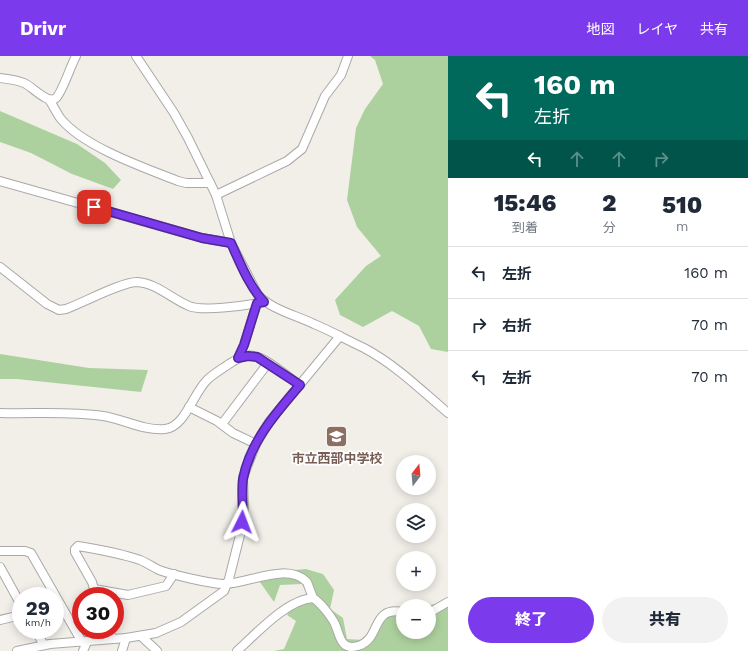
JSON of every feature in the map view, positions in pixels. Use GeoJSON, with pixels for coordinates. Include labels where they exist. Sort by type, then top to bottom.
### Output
{"type":"FeatureCollection","features":[{"type":"Feature","properties":{"kind":"street"},"geometry":{"type":"LineString","coordinates":[[50,101],[57,98],[76,56]]}},
{"type":"Feature","properties":{"kind":"street"},"geometry":{"type":"LineString","coordinates":[[136,56],[183,128],[216,195],[231,243],[258,295],[260,302],[238,358]]}},
{"type":"Feature","properties":{"kind":"street"},"geometry":{"type":"LineString","coordinates":[[216,195],[287,161],[302,149],[325,96],[341,74],[348,56]]}},
{"type":"Feature","properties":{"kind":"street"},"geometry":{"type":"LineString","coordinates":[[0,78],[26,84],[50,101],[61,120],[76,132],[113,155],[178,181],[186,183],[210,183]]}},
{"type":"Feature","properties":{"kind":"street"},"geometry":{"type":"LineString","coordinates":[[0,181],[202,238],[231,243]]}},
{"type":"Feature","properties":{"kind":"street"},"geometry":{"type":"LineString","coordinates":[[0,267],[47,304],[59,310],[66,309],[110,290],[136,282],[150,285],[193,308],[260,302],[340,336],[365,349],[396,368],[448,414]]}},
{"type":"Feature","properties":{"kind":"street"},"geometry":{"type":"LineString","coordinates":[[122,651],[126,638],[156,633],[181,622],[220,594],[228,584],[242,522],[243,478],[256,444],[269,422],[340,336]]}},
{"type":"Feature","properties":{"kind":"street"},"geometry":{"type":"LineString","coordinates":[[0,413],[103,416],[159,429],[168,428],[177,425],[207,380],[238,358],[254,355],[300,385]]}},
{"type":"Feature","properties":{"kind":"street"},"geometry":{"type":"LineString","coordinates":[[222,424],[268,363]]}},
{"type":"Feature","properties":{"kind":"street"},"geometry":{"type":"LineString","coordinates":[[189,407],[222,424],[233,433],[256,444]]}},
{"type":"Feature","properties":{"kind":"street"},"geometry":{"type":"LineString","coordinates":[[92,587],[92,582],[75,552],[78,546],[138,560],[160,570],[218,584],[228,584],[254,578],[294,574],[307,582],[312,598]]}},
{"type":"Feature","properties":{"kind":"street"},"geometry":{"type":"LineString","coordinates":[[0,550],[28,551],[31,553],[84,642],[82,651]]}},
{"type":"Feature","properties":{"kind":"street"},"geometry":{"type":"LineString","coordinates":[[0,567],[12,589]]}},
{"type":"Feature","properties":{"kind":"street"},"geometry":{"type":"LineString","coordinates":[[124,594],[131,595],[166,586],[174,574]]}},
{"type":"Feature","properties":{"kind":"street"},"geometry":{"type":"LineString","coordinates":[[237,651],[279,614],[301,601],[312,598],[318,601],[335,624],[341,641],[347,646],[353,647],[361,645],[369,640],[378,620],[384,614],[390,611],[396,611]]}},
{"type":"Feature","properties":{"kind":"street"},"geometry":{"type":"LineString","coordinates":[[436,609],[448,602]]}},
{"type":"Feature","properties":{"kind":"street"},"geometry":{"type":"LineString","coordinates":[[0,620],[12,617]]}},
{"type":"Feature","properties":{"kind":"street"},"geometry":{"type":"LineString","coordinates":[[141,636],[157,651]]}},
{"type":"Feature","properties":{"kind":"street"},"geometry":{"type":"LineString","coordinates":[[40,639],[44,645]]}},
{"type":"Feature","properties":{"kind":"street"},"geometry":{"type":"LineString","coordinates":[[17,651],[44,645],[114,639]]}},
{"type":"Feature","properties":{"kind":"green space"},"geometry":{"type":"Polygon","coordinates":[[[370,56],[448,56],[448,352],[431,349],[419,326],[392,311],[363,327],[340,315],[335,300],[366,266],[381,256],[357,227],[347,200],[356,128],[365,109],[383,84],[375,60],[370,56]]]}},
{"type":"Feature","properties":{"kind":"green space"},"geometry":{"type":"Polygon","coordinates":[[[0,111],[77,144],[105,163],[121,180],[113,189],[72,174],[31,153],[0,142],[0,111]]]}},
{"type":"Feature","properties":{"kind":"green space"},"geometry":{"type":"Polygon","coordinates":[[[0,354],[89,368],[148,370],[141,392],[17,379],[0,379],[0,354]]]}},
{"type":"Feature","properties":{"kind":"green space"},"geometry":{"type":"Polygon","coordinates":[[[306,569],[323,574],[334,590],[330,609],[343,618],[347,639],[363,640],[381,619],[396,610],[396,639],[436,639],[436,604],[448,602],[448,651],[274,651],[284,649],[296,621],[287,615],[294,605],[310,599],[302,584],[280,585],[274,602],[257,578],[306,569]]]}},
{"type":"Feature","properties":{"kind":"place","name":"市立西部中学校"},"geometry":{"type":"Point","coordinates":[337,436]}},
{"type":"Feature","properties":{"kind":"route"},"geometry":{"type":"LineString","coordinates":[[94,207],[202,238],[231,243],[252,286],[264,302],[257,303],[244,345],[238,358],[254,355],[261,358],[300,385],[260,435],[253,450],[243,478],[242,490],[244,513],[242,522]]}}]}
